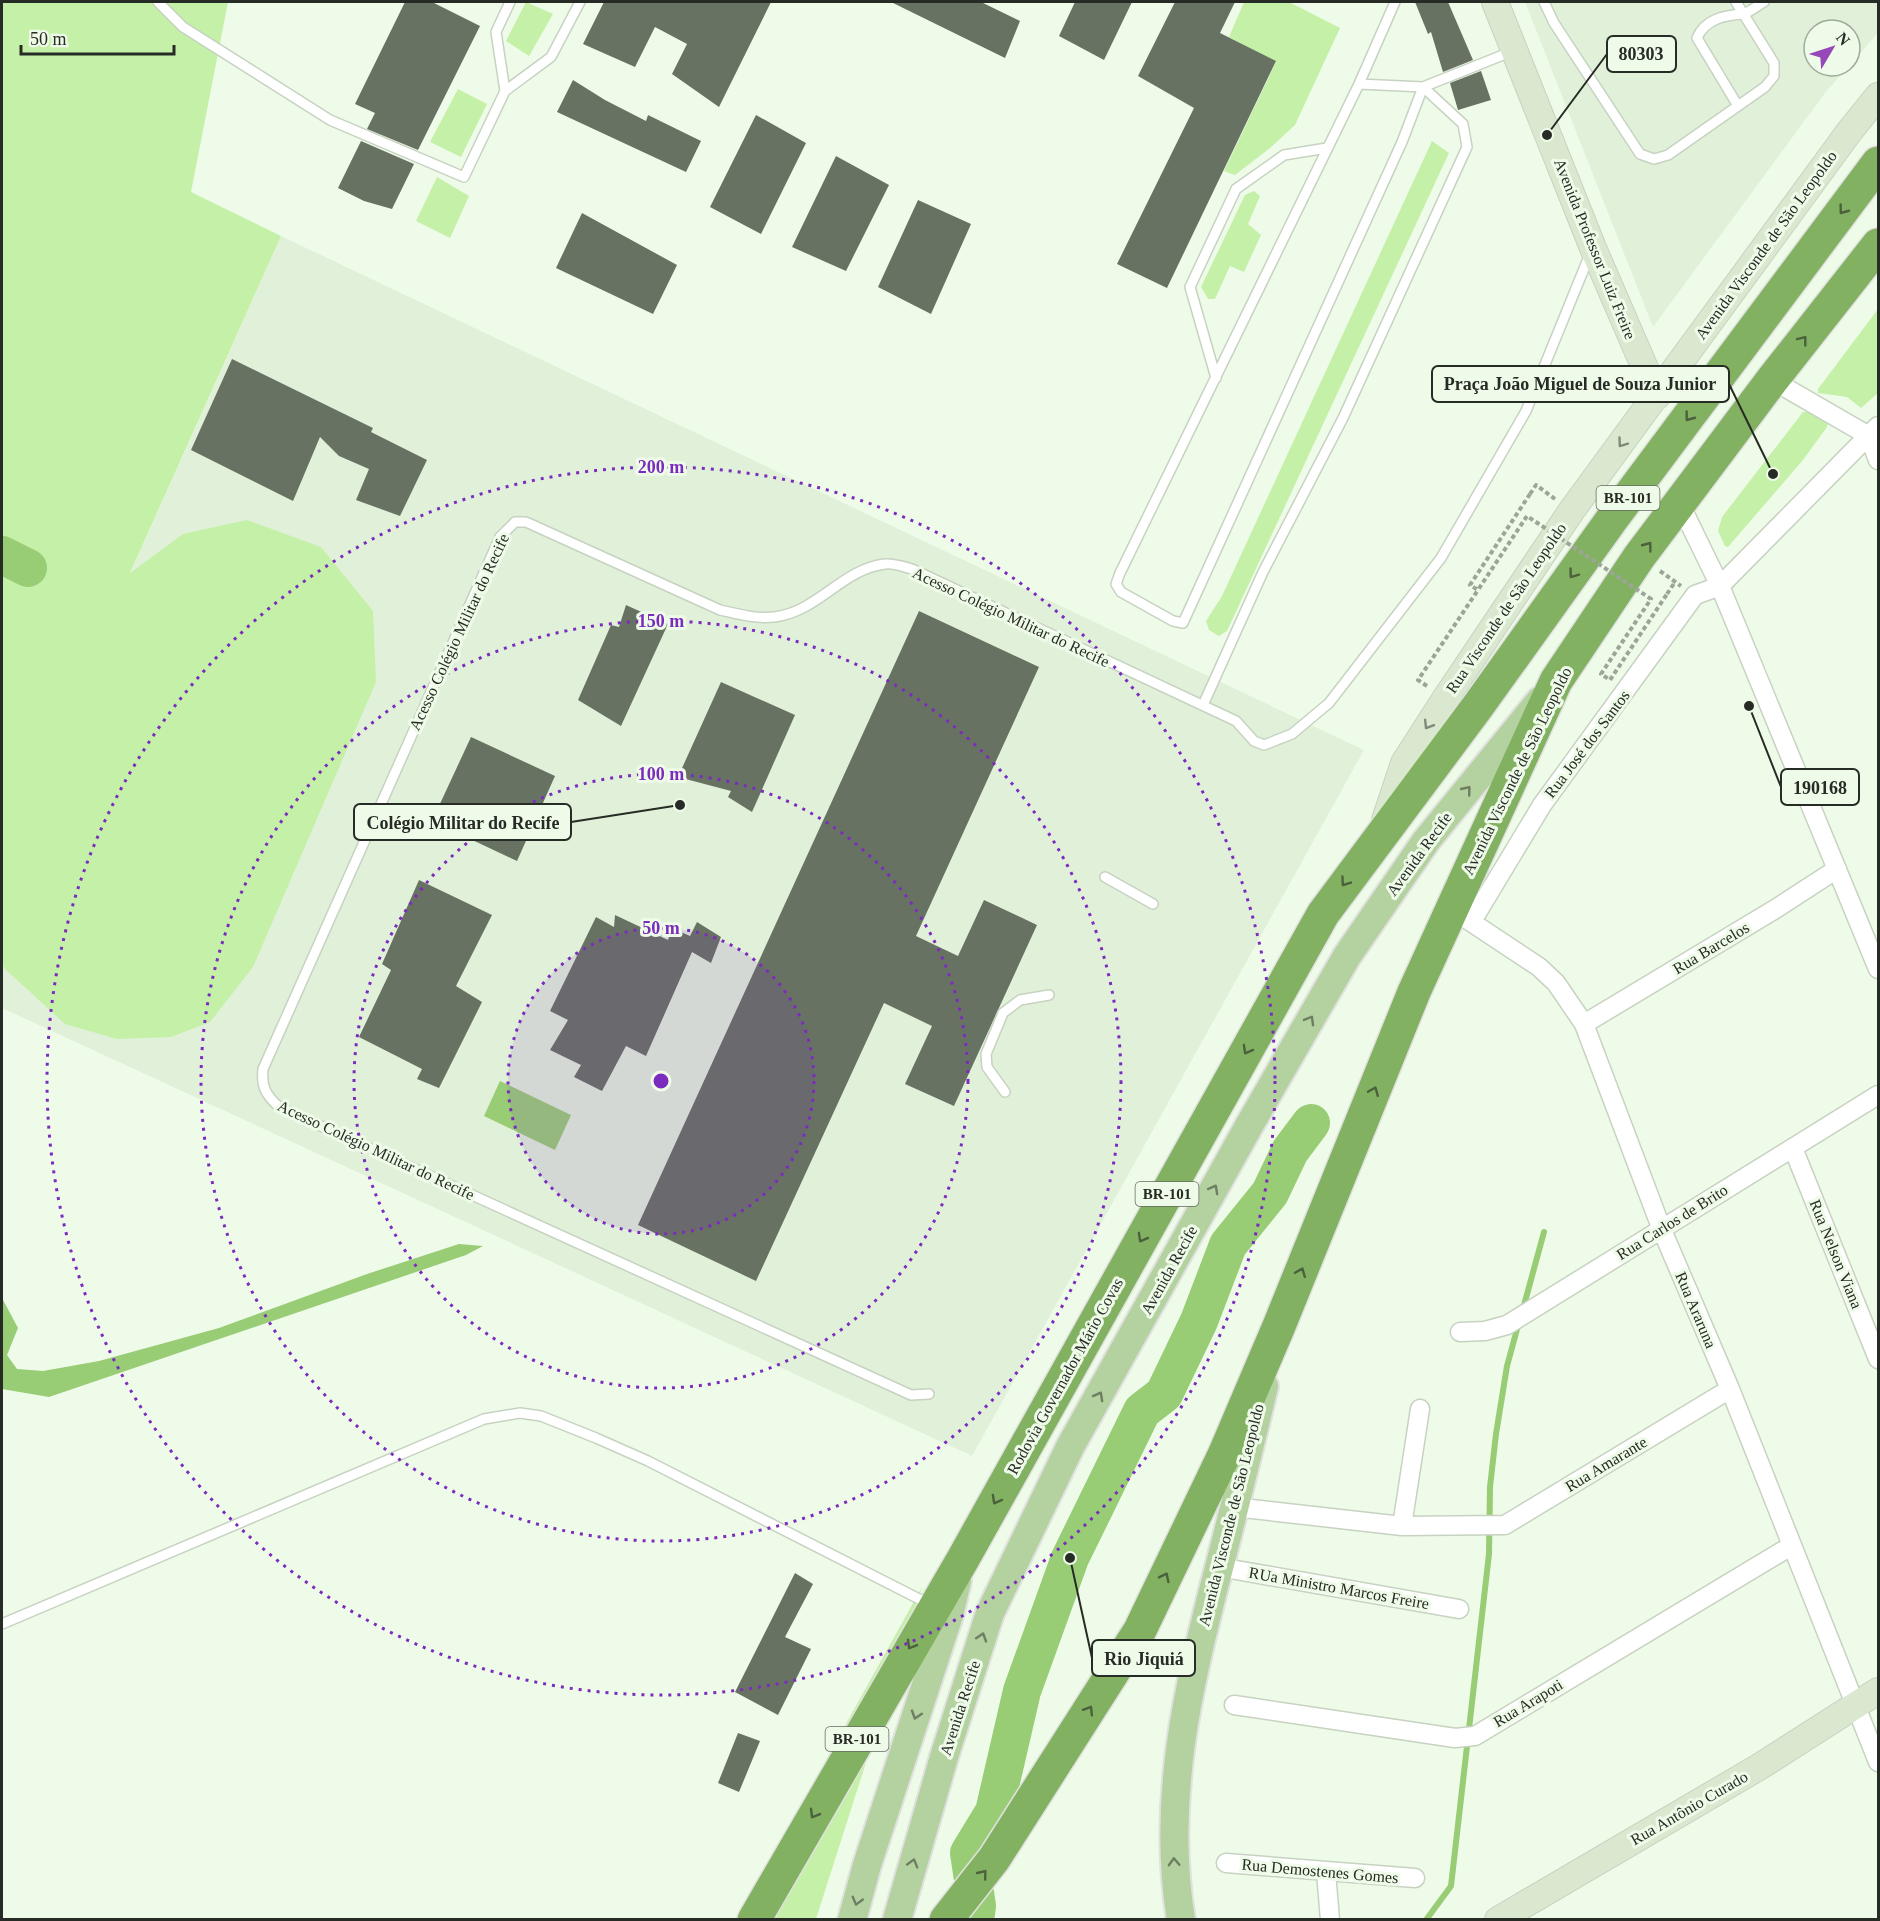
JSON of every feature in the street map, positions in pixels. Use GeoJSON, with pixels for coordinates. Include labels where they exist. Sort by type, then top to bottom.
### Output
{"type":"FeatureCollection","features":[{"type":"Feature","properties":{"kind":"highway","name":"BR-101"},"geometry":{"type":"LineString","coordinates":[[1380,834],[1479,706],[1619,510],[1878,163]]}},
{"type":"Feature","properties":{"kind":"highway","name":"Avenida Visconde de São Leopoldo"},"geometry":{"type":"LineString","coordinates":[[946,1920],[994,1859],[1140,1630],[1224,1455],[1461,915],[1556,681],[1639,557],[1772,380],[1878,245]]}},
{"type":"Feature","properties":{"kind":"highway","name":"Rodovia Governador Mário Covas"},"geometry":{"type":"LineString","coordinates":[[754,1920],[933,1606],[963,1559],[1323,914],[1380,834]]}},
{"type":"Feature","properties":{"kind":"main road","name":"Avenida Professor Luiz Freire"},"geometry":{"type":"LineString","coordinates":[[1495,2],[1593,248],[1657,396]]}},
{"type":"Feature","properties":{"kind":"main road","name":"Avenida Visconde de São Leopoldo"},"geometry":{"type":"LineString","coordinates":[[1657,396],[1878,96]]}},
{"type":"Feature","properties":{"kind":"main road","name":"Rua Visconde de São Leopoldo"},"geometry":{"type":"LineString","coordinates":[[1380,834],[1404,763],[1572,510],[1657,396]]}},
{"type":"Feature","properties":{"kind":"main road","name":"Avenida Recife"},"geometry":{"type":"LineString","coordinates":[[897,1920],[944,1757],[990,1613],[1070,1448],[1250,1124],[1347,956],[1425,841],[1556,681]]}},
{"type":"Feature","properties":{"kind":"main road","name":"Avenida Visconde de São Leopoldo"},"geometry":{"type":"LineString","coordinates":[[1181,1920],[1174,1877],[1173,1829],[1176,1784],[1189,1694],[1280,1326]]}},
{"type":"Feature","properties":{"kind":"main road"},"geometry":{"type":"LineString","coordinates":[[852,1920],[867,1865],[949,1615],[963,1559]]}},
{"type":"Feature","properties":{"kind":"main road","name":"Rua Antônio Curado"},"geometry":{"type":"LineString","coordinates":[[1498,1920],[1759,1767],[1878,1691]]}},
{"type":"Feature","properties":{"kind":"street"},"geometry":{"type":"LineString","coordinates":[[1772,380],[1874,431]]}},
{"type":"Feature","properties":{"kind":"street"},"geometry":{"type":"LineString","coordinates":[[1874,431],[1878,460]]}},
{"type":"Feature","properties":{"kind":"street"},"geometry":{"type":"LineString","coordinates":[[1695,595],[1720,586],[1874,431]]}},
{"type":"Feature","properties":{"kind":"street"},"geometry":{"type":"LineString","coordinates":[[1680,504],[1720,586],[1878,969]]}},
{"type":"Feature","properties":{"kind":"street","name":"Rua José dos Santos"},"geometry":{"type":"LineString","coordinates":[[1461,915],[1695,595]]}},
{"type":"Feature","properties":{"kind":"street","name":"Rua Barcelos"},"geometry":{"type":"LineString","coordinates":[[1584,1024],[1777,908],[1837,869]]}},
{"type":"Feature","properties":{"kind":"street","name":"Rua Araruna"},"geometry":{"type":"LineString","coordinates":[[1461,915],[1539,967],[1556,984],[1584,1024],[1662,1230],[1730,1389],[1878,1762]]}},
{"type":"Feature","properties":{"kind":"street","name":"Rua Carlos de Brito"},"geometry":{"type":"LineString","coordinates":[[1460,1332],[1485,1331],[1506,1325],[1878,1095]]}},
{"type":"Feature","properties":{"kind":"street","name":"Rua Nelson Viana"},"geometry":{"type":"LineString","coordinates":[[1793,1148],[1878,1359]]}},
{"type":"Feature","properties":{"kind":"street","name":"Rua Amarante"},"geometry":{"type":"LineString","coordinates":[[1402,1526],[1505,1525],[1730,1389]]}},
{"type":"Feature","properties":{"kind":"street"},"geometry":{"type":"LineString","coordinates":[[1234,1507],[1402,1526],[1420,1409]]}},
{"type":"Feature","properties":{"kind":"street","name":"Rua Arapoti"},"geometry":{"type":"LineString","coordinates":[[1234,1705],[1455,1738],[1475,1736],[1791,1546]]}},
{"type":"Feature","properties":{"kind":"street","name":"RUa Ministro Marcos Freire"},"geometry":{"type":"LineString","coordinates":[[1219,1567],[1459,1609]]}},
{"type":"Feature","properties":{"kind":"street","name":"Rua Demostenes Gomes"},"geometry":{"type":"LineString","coordinates":[[1226,1863],[1415,1878]]}},
{"type":"Feature","properties":{"kind":"street"},"geometry":{"type":"LineString","coordinates":[[1326,1872],[1330,1920]]}},
{"type":"Feature","properties":{"kind":"lane"},"geometry":{"type":"LineString","coordinates":[[158,2],[183,27],[330,120],[464,177],[505,91],[551,57],[580,2]]}},
{"type":"Feature","properties":{"kind":"lane"},"geometry":{"type":"LineString","coordinates":[[505,91],[496,32],[510,2]]}},
{"type":"Feature","properties":{"kind":"lane"},"geometry":{"type":"LineString","coordinates":[[1395,2],[1359,84],[1116,584],[1120,592],[1173,621],[1183,623],[1397,153],[1423,87]]}},
{"type":"Feature","properties":{"kind":"lane"},"geometry":{"type":"LineString","coordinates":[[1544,2],[1554,23],[1640,154],[1647,158],[1662,158],[1668,155],[1765,87],[1774,76],[1774,63],[1736,2]]}},
{"type":"Feature","properties":{"kind":"lane"},"geometry":{"type":"LineString","coordinates":[[1738,106],[1697,39],[1705,27],[1723,16],[1744,14],[1764,2]]}},
{"type":"Feature","properties":{"kind":"lane"},"geometry":{"type":"LineString","coordinates":[[1359,84],[1423,87],[1515,50]]}},
{"type":"Feature","properties":{"kind":"lane"},"geometry":{"type":"LineString","coordinates":[[1203,705],[1263,572],[1344,418],[1467,147],[1463,124],[1423,87]]}},
{"type":"Feature","properties":{"kind":"lane"},"geometry":{"type":"LineString","coordinates":[[1216,378],[1190,287],[1236,189],[1284,155],[1328,148]]}},
{"type":"Feature","properties":{"kind":"lane","name":"Acesso Colégio Militar do Recife"},"geometry":{"type":"LineString","coordinates":[[929,1394],[911,1395],[279,1107],[267,1097],[261,1083],[263,1069],[500,537],[514,522],[526,522],[720,610],[748,617],[776,617],[796,610],[817,601],[849,576],[869,568],[887,564],[912,569],[1236,721],[1254,741],[1264,746],[1292,734],[1329,703],[1441,558],[1526,411],[1593,248]]}},
{"type":"Feature","properties":{"kind":"lane"},"geometry":{"type":"LineString","coordinates":[[1105,877],[1153,904]]}},
{"type":"Feature","properties":{"kind":"lane"},"geometry":{"type":"LineString","coordinates":[[1005,1092],[987,1067],[986,1054],[1003,1013],[1020,1000],[1049,995]]}},
{"type":"Feature","properties":{"kind":"lane"},"geometry":{"type":"LineString","coordinates":[[2,1624],[484,1419],[520,1413],[542,1416],[648,1461],[933,1606]]}},
{"type":"Feature","properties":{"kind":"path"},"geometry":{"type":"LineString","coordinates":[[1478,590],[1470,585],[1536,485]]}},
{"type":"Feature","properties":{"kind":"path"},"geometry":{"type":"LineString","coordinates":[[1418,680],[1527,516],[1651,599],[1601,674],[1610,680],[1675,582]]}},
{"type":"Feature","properties":{"kind":"path"},"geometry":{"type":"LineString","coordinates":[[1639,557],[1695,595]]}},
{"type":"Feature","properties":{"kind":"shaded area"},"geometry":{"type":"Polygon","coordinates":[[[2,2],[228,2],[191,192],[281,236],[130,573],[183,534],[247,520],[321,547],[373,611],[376,682],[253,967],[210,1022],[171,1037],[117,1039],[65,1024],[4,968],[2,951],[2,2]]]}},
{"type":"Feature","properties":{"kind":"shaded area"},"geometry":{"type":"Polygon","coordinates":[[[526,2],[553,14],[529,56],[506,41],[526,2]]]}},
{"type":"Feature","properties":{"kind":"shaded area"},"geometry":{"type":"Polygon","coordinates":[[[1244,2],[1289,2],[1340,28],[1295,125],[1235,175],[1224,171],[1276,62],[1229,37],[1244,2]]]}},
{"type":"Feature","properties":{"kind":"shaded area"},"geometry":{"type":"Polygon","coordinates":[[[1525,2],[1878,2],[1878,33],[1862,51],[1862,18],[1802,18],[1802,78],[1838,78],[1653,327],[1525,2]]]}},
{"type":"Feature","properties":{"kind":"shaded area"},"geometry":{"type":"Polygon","coordinates":[[[458,89],[487,104],[461,157],[430,142],[458,89]]]}},
{"type":"Feature","properties":{"kind":"shaded area"},"geometry":{"type":"Polygon","coordinates":[[[1432,141],[1449,153],[1227,631],[1219,636],[1209,630],[1206,621],[1222,596],[1432,141]]]}},
{"type":"Feature","properties":{"kind":"shaded area"},"geometry":{"type":"Polygon","coordinates":[[[437,177],[469,196],[450,238],[416,221],[437,177]]]}},
{"type":"Feature","properties":{"kind":"shaded area"},"geometry":{"type":"Polygon","coordinates":[[[1254,191],[1260,196],[1248,224],[1261,235],[1244,272],[1230,266],[1215,299],[1208,299],[1201,287],[1245,195],[1254,191]]]}},
{"type":"Feature","properties":{"kind":"shaded area"},"geometry":{"type":"Polygon","coordinates":[[[281,236],[1364,750],[972,1456],[2,1008],[2,860],[281,236]]]}},
{"type":"Feature","properties":{"kind":"shaded area"},"geometry":{"type":"Polygon","coordinates":[[[1878,309],[1878,393],[1861,408],[1847,397],[1818,393],[1818,389],[1878,309]]]}},
{"type":"Feature","properties":{"kind":"shaded area"},"geometry":{"type":"Polygon","coordinates":[[[1803,412],[1816,412],[1828,422],[1827,427],[1803,460],[1728,547],[1725,546],[1718,531],[1722,517],[1803,412]]]}},
{"type":"Feature","properties":{"kind":"shaded area"},"geometry":{"type":"Polygon","coordinates":[[[500,1081],[571,1115],[555,1150],[484,1116],[500,1081]]]}},
{"type":"Feature","properties":{"kind":"shaded area"},"geometry":{"type":"Polygon","coordinates":[[[459,1244],[483,1246],[466,1255],[49,1397],[2,1389],[2,1298],[18,1328],[7,1355],[17,1369],[43,1371],[99,1361],[219,1328],[367,1274],[459,1244]]]}},
{"type":"Feature","properties":{"kind":"shaded area"},"geometry":{"type":"Polygon","coordinates":[[[922,1587],[816,1919],[737,1920],[922,1587]]]}},
{"type":"Feature","properties":{"kind":"building"},"geometry":{"type":"Polygon","coordinates":[[[405,2],[432,2],[480,26],[418,150],[367,129],[375,113],[355,104],[405,2]]]}},
{"type":"Feature","properties":{"kind":"building"},"geometry":{"type":"Polygon","coordinates":[[[604,2],[771,2],[719,107],[672,74],[687,44],[655,27],[635,67],[583,44],[604,2]]]}},
{"type":"Feature","properties":{"kind":"building"},"geometry":{"type":"Polygon","coordinates":[[[891,2],[981,2],[1020,21],[1005,58],[891,2]]]}},
{"type":"Feature","properties":{"kind":"building"},"geometry":{"type":"Polygon","coordinates":[[[1075,2],[1132,2],[1104,60],[1059,36],[1075,2]]]}},
{"type":"Feature","properties":{"kind":"building"},"geometry":{"type":"Polygon","coordinates":[[[1175,2],[1235,2],[1220,33],[1276,61],[1167,288],[1117,264],[1194,108],[1138,76],[1175,2]]]}},
{"type":"Feature","properties":{"kind":"building"},"geometry":{"type":"Polygon","coordinates":[[[1415,2],[1448,2],[1473,60],[1443,72],[1431,32],[1428,34],[1415,2]]]}},
{"type":"Feature","properties":{"kind":"building"},"geometry":{"type":"Polygon","coordinates":[[[1481,71],[1491,100],[1458,110],[1450,83],[1481,71]]]}},
{"type":"Feature","properties":{"kind":"building"},"geometry":{"type":"Polygon","coordinates":[[[573,80],[646,121],[648,115],[701,141],[686,172],[557,112],[573,80]]]}},
{"type":"Feature","properties":{"kind":"building"},"geometry":{"type":"Polygon","coordinates":[[[756,115],[806,143],[761,234],[710,207],[756,115]]]}},
{"type":"Feature","properties":{"kind":"building"},"geometry":{"type":"Polygon","coordinates":[[[361,141],[414,164],[392,209],[364,201],[338,188],[361,141]]]}},
{"type":"Feature","properties":{"kind":"building"},"geometry":{"type":"Polygon","coordinates":[[[836,156],[889,185],[846,271],[792,247],[836,156]]]}},
{"type":"Feature","properties":{"kind":"building"},"geometry":{"type":"Polygon","coordinates":[[[918,200],[971,224],[931,314],[878,287],[918,200]]]}},
{"type":"Feature","properties":{"kind":"building"},"geometry":{"type":"Polygon","coordinates":[[[582,213],[677,265],[653,314],[556,268],[582,213]]]}},
{"type":"Feature","properties":{"kind":"building"},"geometry":{"type":"Polygon","coordinates":[[[232,359],[373,428],[371,432],[427,460],[400,516],[356,500],[369,469],[339,456],[320,437],[293,501],[191,450],[232,359]]]}},
{"type":"Feature","properties":{"kind":"building"},"geometry":{"type":"Polygon","coordinates":[[[626,605],[668,624],[621,726],[578,700],[611,625],[619,627],[626,605]]]}},
{"type":"Feature","properties":{"kind":"building"},"geometry":{"type":"Polygon","coordinates":[[[919,611],[1039,667],[916,936],[958,956],[984,900],[1037,925],[954,1106],[905,1084],[932,1026],[884,1003],[756,1281],[638,1225],[919,611]]]}},
{"type":"Feature","properties":{"kind":"building"},"geometry":{"type":"Polygon","coordinates":[[[721,682],[795,715],[752,812],[728,797],[731,791],[678,777],[721,682]]]}},
{"type":"Feature","properties":{"kind":"building"},"geometry":{"type":"Polygon","coordinates":[[[471,737],[555,776],[517,861],[432,821],[471,737]]]}},
{"type":"Feature","properties":{"kind":"building"},"geometry":{"type":"Polygon","coordinates":[[[419,880],[492,915],[456,986],[482,1002],[439,1088],[417,1079],[422,1069],[359,1037],[391,970],[382,964],[419,880]]]}},
{"type":"Feature","properties":{"kind":"building"},"geometry":{"type":"Polygon","coordinates":[[[615,915],[668,940],[672,928],[690,936],[697,922],[721,937],[711,963],[692,952],[646,1056],[626,1046],[602,1091],[574,1077],[581,1065],[550,1050],[568,1020],[550,1011],[596,917],[614,927],[615,915]]]}},
{"type":"Feature","properties":{"kind":"building"},"geometry":{"type":"Polygon","coordinates":[[[795,1573],[813,1584],[785,1637],[811,1649],[778,1715],[735,1692],[795,1573]]]}},
{"type":"Feature","properties":{"kind":"building"},"geometry":{"type":"Polygon","coordinates":[[[738,1733],[760,1741],[739,1792],[718,1783],[738,1733]]]}},
{"type":"Feature","properties":{"kind":"waterway"},"geometry":{"type":"LineString","coordinates":[[2,555],[28,568]]}},
{"type":"Feature","properties":{"kind":"waterway"},"geometry":{"type":"LineString","coordinates":[[975,1920],[977,1906],[969,1853],[994,1812],[1022,1691],[1070,1558],[1142,1411],[1164,1394],[1199,1321],[1228,1245],[1270,1193],[1290,1151],[1311,1123]]}},
{"type":"Feature","properties":{"kind":"waterway"},"geometry":{"type":"LineString","coordinates":[[1523,1309],[1544,1232]]}},
{"type":"Feature","properties":{"kind":"waterway"},"geometry":{"type":"LineString","coordinates":[[1426,1920],[1451,1886],[1489,1554],[1490,1487],[1496,1434],[1507,1366],[1519,1322]]}},
{"type":"Feature","properties":{"kind":"place","name":"80303"},"geometry":{"type":"Point","coordinates":[1547,135]}},
{"type":"Feature","properties":{"kind":"place","name":"Praça João Miguel de Souza Junior"},"geometry":{"type":"Point","coordinates":[1773,474]}},
{"type":"Feature","properties":{"kind":"place","name":"190168"},"geometry":{"type":"Point","coordinates":[1749,706]}},
{"type":"Feature","properties":{"kind":"place","name":"Colégio Militar do Recife"},"geometry":{"type":"Point","coordinates":[680,805]}},
{"type":"Feature","properties":{"kind":"place","name":"Rio Jiquiá"},"geometry":{"type":"Point","coordinates":[1070,1558]}}]}
